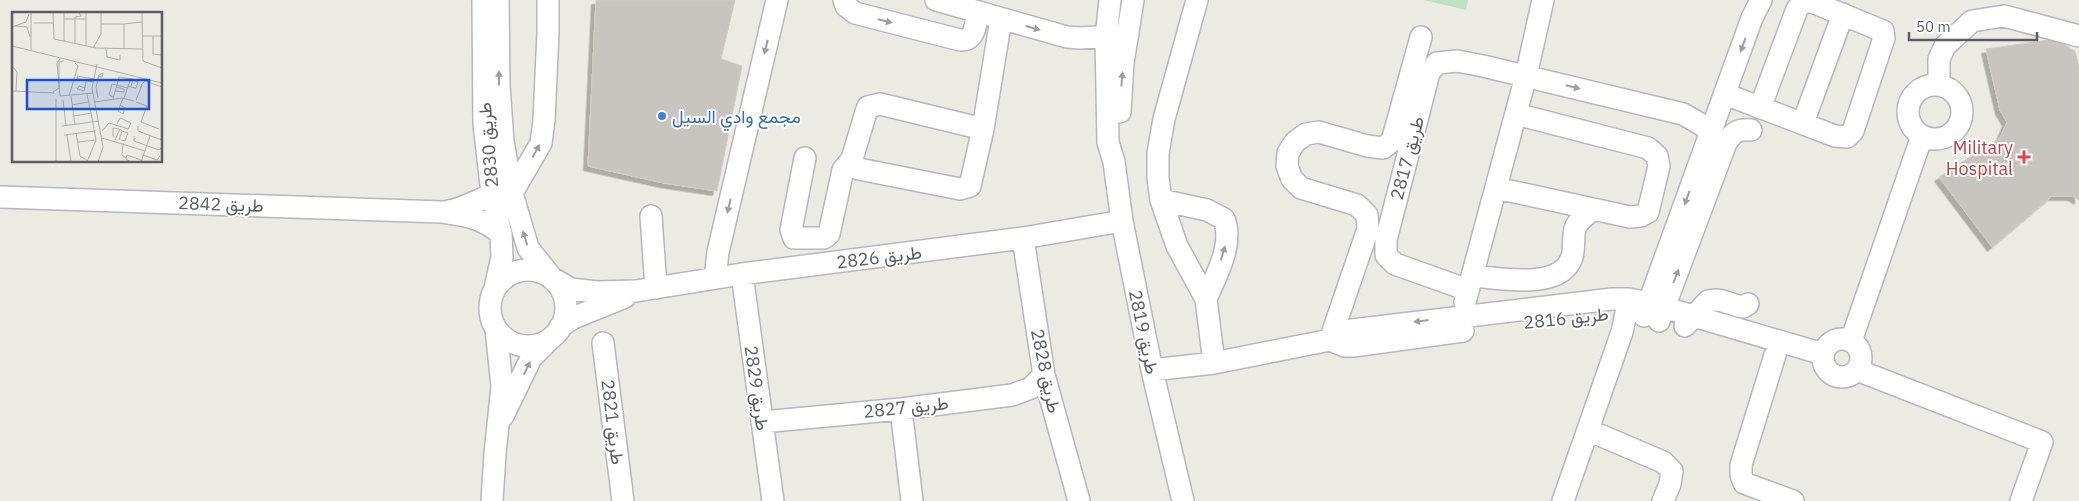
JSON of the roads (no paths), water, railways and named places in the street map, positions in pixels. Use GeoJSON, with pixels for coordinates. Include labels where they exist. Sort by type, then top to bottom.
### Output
{"type":"FeatureCollection","features":[{"type":"Feature","properties":{"kind":"street","name":"طريق 2830"},"geometry":{"type":"LineString","coordinates":[[483,0],[484,124],[502,193],[528,248],[552,278]]}},
{"type":"Feature","properties":{"kind":"street","name":"طريق 2830"},"geometry":{"type":"LineString","coordinates":[[495,288],[502,257],[503,141],[499,95],[498,0]]}},
{"type":"Feature","properties":{"kind":"street"},"geometry":{"type":"LineString","coordinates":[[502,193],[541,143],[544,120],[548,0]]}},
{"type":"Feature","properties":{"kind":"street"},"geometry":{"type":"LineString","coordinates":[[715,278],[718,252],[777,0]]}},
{"type":"Feature","properties":{"kind":"street"},"geometry":{"type":"LineString","coordinates":[[844,0],[846,6],[855,13],[960,40],[969,39],[972,35],[978,12]]}},
{"type":"Feature","properties":{"kind":"street"},"geometry":{"type":"LineString","coordinates":[[936,0],[1067,37],[1106,38],[1128,35]]}},
{"type":"Feature","properties":{"kind":"street","name":"طريق 2819"},"geometry":{"type":"LineString","coordinates":[[1110,0],[1106,38],[1107,132],[1114,162],[1122,221],[1152,370],[1183,501]]}},
{"type":"Feature","properties":{"kind":"street","name":"طريق 2819"},"geometry":{"type":"LineString","coordinates":[[1114,162],[1118,142],[1122,77],[1133,0]]}},
{"type":"Feature","properties":{"kind":"street"},"geometry":{"type":"LineString","coordinates":[[1197,0],[1164,119],[1157,166],[1161,200],[1177,246],[1206,298],[1214,363]]}},
{"type":"Feature","properties":{"kind":"street"},"geometry":{"type":"LineString","coordinates":[[1459,324],[1526,76],[1543,0]]}},
{"type":"Feature","properties":{"kind":"street"},"geometry":{"type":"LineString","coordinates":[[1645,310],[1761,0]]}},
{"type":"Feature","properties":{"kind":"street"},"geometry":{"type":"LineString","coordinates":[[1725,94],[1760,108],[1835,136],[1847,137],[1853,131],[1884,38],[1883,30],[1812,2],[1802,2],[1797,9],[1760,108]]}},
{"type":"Feature","properties":{"kind":"street"},"geometry":{"type":"LineString","coordinates":[[1802,123],[1843,14]]}},
{"type":"Feature","properties":{"kind":"street"},"geometry":{"type":"LineString","coordinates":[[1940,85],[1939,59],[1945,46],[1972,21],[2004,16],[2079,36]]}},
{"type":"Feature","properties":{"kind":"street"},"geometry":{"type":"LineString","coordinates":[[852,159],[854,166],[859,169],[965,189],[970,186],[983,129],[1001,19]]}},
{"type":"Feature","properties":{"kind":"street"},"geometry":{"type":"LineString","coordinates":[[1330,340],[1368,229],[1366,215],[1357,205],[1301,188],[1292,179],[1287,166],[1288,153],[1295,142],[1306,134],[1319,132],[1367,146],[1383,148],[1392,141],[1421,37]]}},
{"type":"Feature","properties":{"kind":"street","name":"طريق 2817"},"geometry":{"type":"LineString","coordinates":[[1470,283],[1395,264],[1386,255],[1386,240],[1429,73],[1437,63],[1457,61],[1526,76]]}},
{"type":"Feature","properties":{"kind":"street"},"geometry":{"type":"LineString","coordinates":[[1526,76],[1683,114],[1711,133]]}},
{"type":"Feature","properties":{"kind":"street"},"geometry":{"type":"LineString","coordinates":[[1940,85],[1954,91],[1962,105],[1962,120],[1952,133],[1938,139],[1922,136],[1913,128],[1908,116],[1909,103],[1916,92],[1927,86],[1940,85]]}},
{"type":"Feature","properties":{"kind":"street"},"geometry":{"type":"LineString","coordinates":[[805,158],[791,230],[794,238],[824,238],[829,234],[843,170],[852,159],[868,106],[880,104],[983,129]]}},
{"type":"Feature","properties":{"kind":"street"},"geometry":{"type":"LineString","coordinates":[[1496,188],[1630,217],[1641,216],[1648,212],[1659,166],[1657,156],[1648,148],[1516,114]]}},
{"type":"Feature","properties":{"kind":"street"},"geometry":{"type":"LineString","coordinates":[[1563,501],[1622,332],[1645,310],[1731,134],[1740,129],[1751,130]]}},
{"type":"Feature","properties":{"kind":"street"},"geometry":{"type":"LineString","coordinates":[[1851,341],[1922,136]]}},
{"type":"Feature","properties":{"kind":"street","name":"طريق 2842"},"geometry":{"type":"LineString","coordinates":[[442,212],[468,206],[502,193]]}},
{"type":"Feature","properties":{"kind":"street","name":"طريق 2842"},"geometry":{"type":"LineString","coordinates":[[0,197],[442,212],[478,218],[501,234]]}},
{"type":"Feature","properties":{"kind":"street"},"geometry":{"type":"LineString","coordinates":[[1161,200],[1206,210],[1224,219],[1226,247],[1206,298]]}},
{"type":"Feature","properties":{"kind":"street"},"geometry":{"type":"LineString","coordinates":[[1470,283],[1536,280],[1555,276],[1565,268],[1572,257],[1576,225],[1593,209]]}},
{"type":"Feature","properties":{"kind":"street"},"geometry":{"type":"LineString","coordinates":[[646,289],[651,216]]}},
{"type":"Feature","properties":{"kind":"street","name":"طريق 2826"},"geometry":{"type":"LineString","coordinates":[[552,278],[571,289],[597,292],[646,289],[742,274],[1023,238],[1122,221]]}},
{"type":"Feature","properties":{"kind":"street","name":"طريق 2828"},"geometry":{"type":"LineString","coordinates":[[1023,238],[1044,374],[1079,501]]}},
{"type":"Feature","properties":{"kind":"street"},"geometry":{"type":"LineString","coordinates":[[492,501],[497,427],[502,386],[496,329],[490,309],[491,298],[495,288],[502,280],[521,270],[532,270],[552,278],[564,296],[566,306],[564,317],[557,331],[532,358],[497,427]]}},
{"type":"Feature","properties":{"kind":"street","name":"طريق 2829"},"geometry":{"type":"LineString","coordinates":[[742,274],[773,501]]}},
{"type":"Feature","properties":{"kind":"street","name":"طريق 2826"},"geometry":{"type":"LineString","coordinates":[[557,331],[573,318],[646,289]]}},
{"type":"Feature","properties":{"kind":"street","name":"طريق 2816"},"geometry":{"type":"LineString","coordinates":[[1152,370],[1214,363],[1330,340],[1337,335],[1352,330],[1459,324],[1612,299],[1837,368]]}},
{"type":"Feature","properties":{"kind":"street"},"geometry":{"type":"LineString","coordinates":[[1688,323],[1708,301],[1721,300],[1743,307],[1748,304]]}},
{"type":"Feature","properties":{"kind":"street","name":"طريق 2816"},"geometry":{"type":"LineString","coordinates":[[1688,323],[1775,355],[1837,368]]}},
{"type":"Feature","properties":{"kind":"street"},"geometry":{"type":"LineString","coordinates":[[496,329],[513,342],[523,345],[539,343],[557,331]]}},
{"type":"Feature","properties":{"kind":"street"},"geometry":{"type":"LineString","coordinates":[[1837,368],[1861,363],[1861,354],[1858,346],[1843,338],[1834,340],[1827,346],[1837,368],[2042,442],[2021,501]]}},
{"type":"Feature","properties":{"kind":"street","name":"طريق 2821"},"geometry":{"type":"LineString","coordinates":[[603,343],[622,501]]}},
{"type":"Feature","properties":{"kind":"street"},"geometry":{"type":"LineString","coordinates":[[1775,355],[1740,465],[1740,475],[1744,483],[1793,501]]}},
{"type":"Feature","properties":{"kind":"street","name":"طريق 2827"},"geometry":{"type":"LineString","coordinates":[[762,422],[901,409],[1012,395],[1031,388],[1044,374]]}},
{"type":"Feature","properties":{"kind":"street"},"geometry":{"type":"LineString","coordinates":[[901,409],[912,501]]}},
{"type":"Feature","properties":{"kind":"street"},"geometry":{"type":"LineString","coordinates":[[1588,430],[1663,462],[1672,471],[1670,484],[1663,501]]}},
{"type":"Feature","properties":{"kind":"place","name":"مجمع وادي السيل"},"geometry":{"type":"Point","coordinates":[662,116]}},
{"type":"Feature","properties":{"kind":"place","name":"Military Hospital"},"geometry":{"type":"Point","coordinates":[2024,157]}}]}
